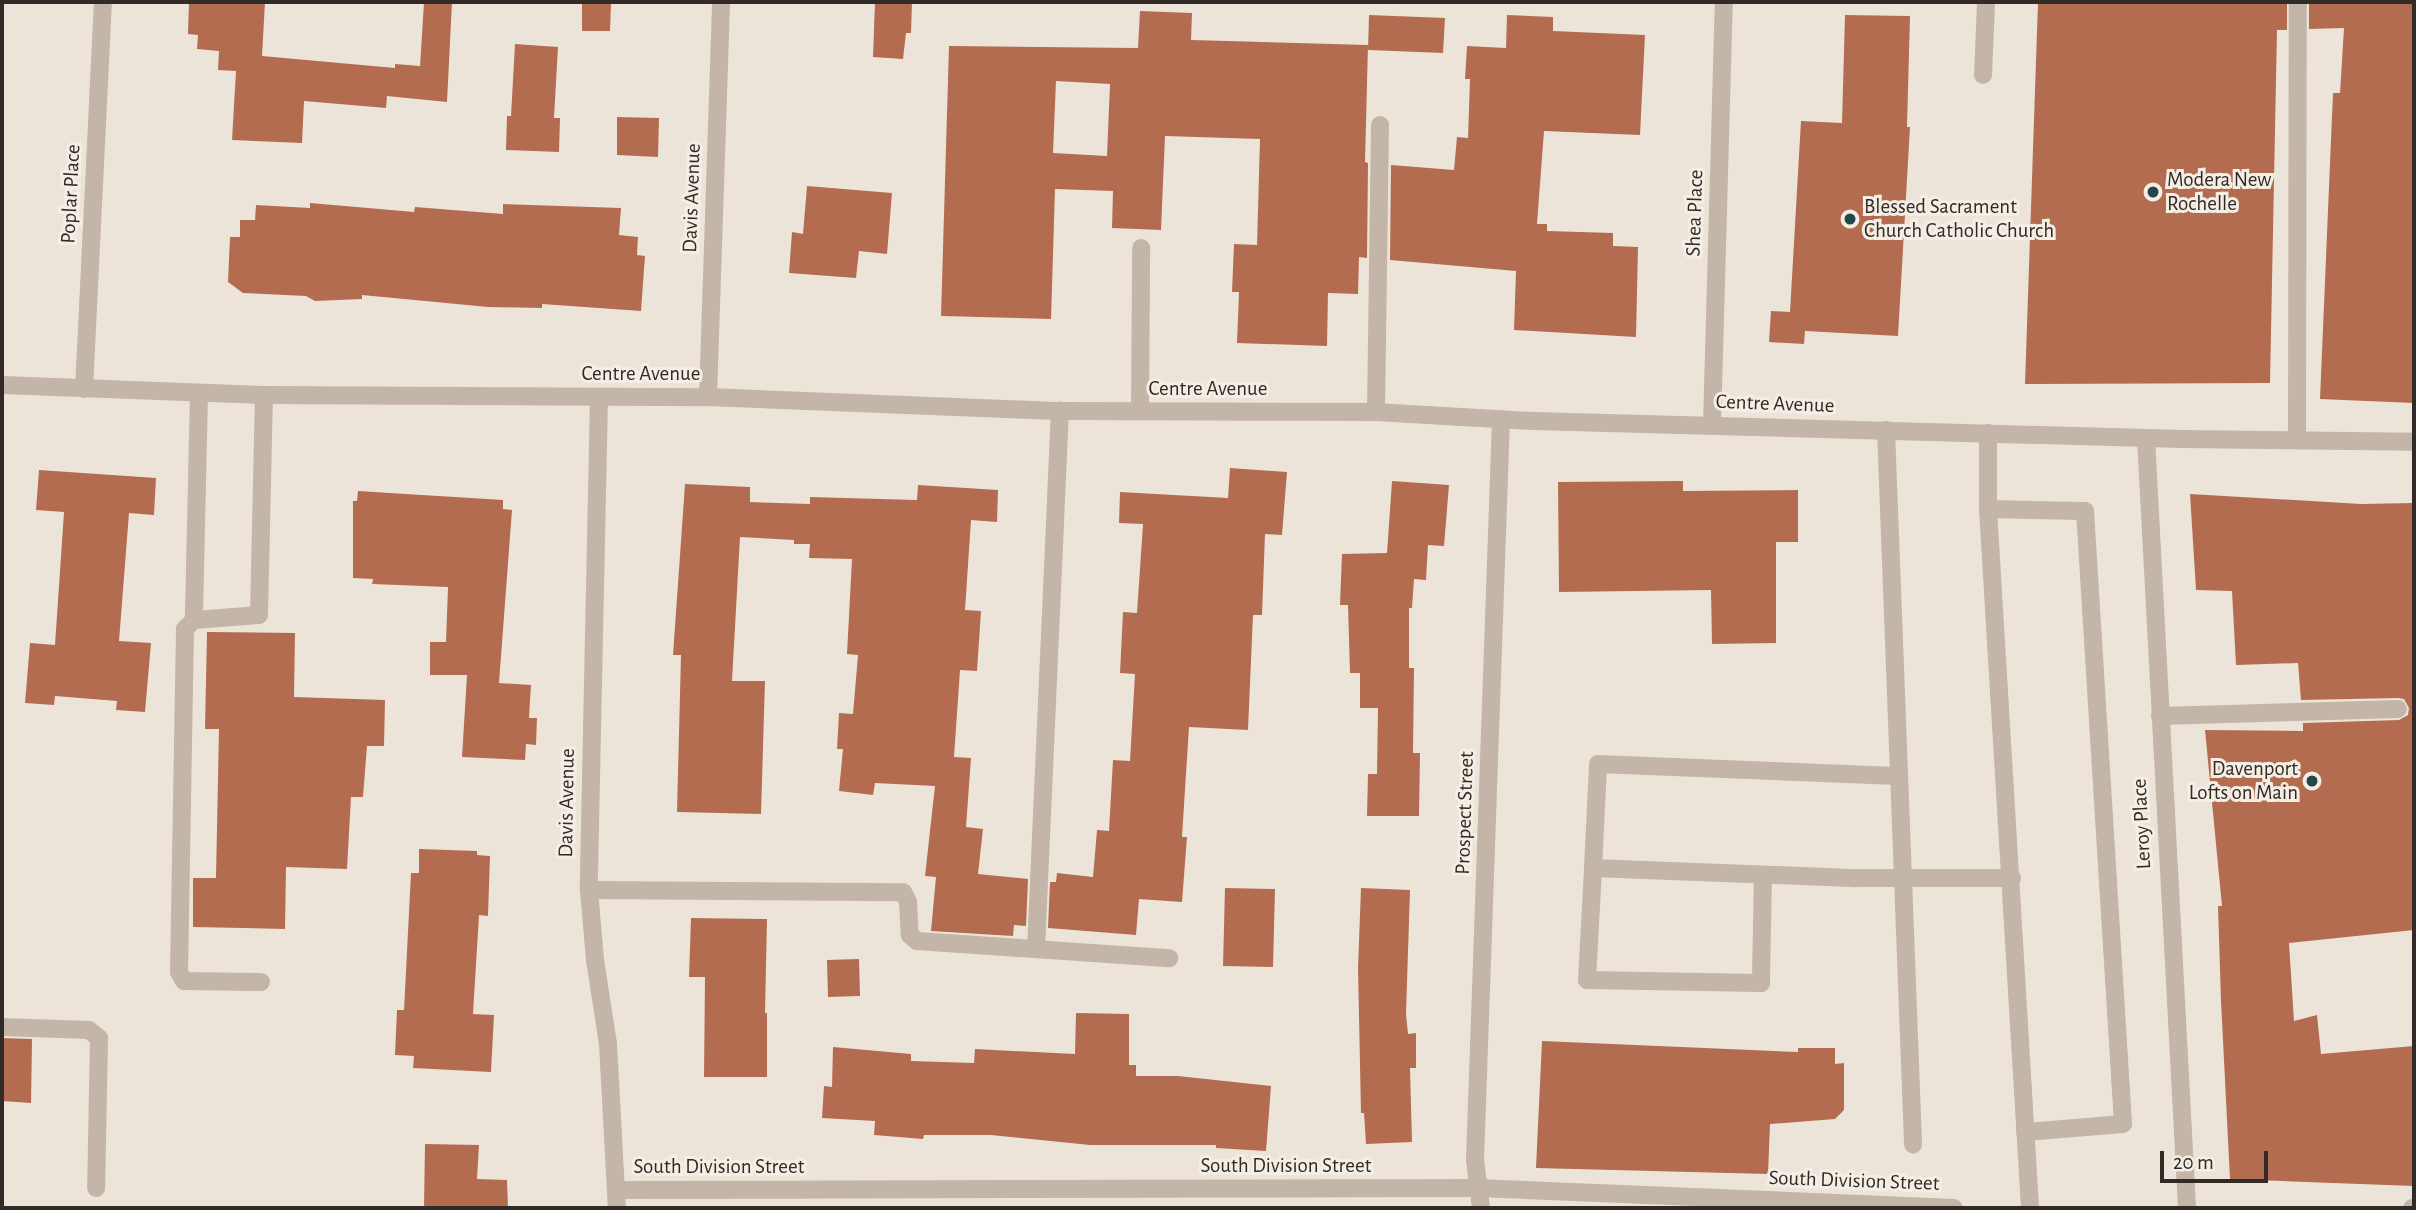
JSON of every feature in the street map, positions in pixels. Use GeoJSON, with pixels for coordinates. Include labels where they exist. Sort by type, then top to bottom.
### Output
{"type":"FeatureCollection","features":[{"type":"Feature","properties":{"kind":"street","name":"Poplar Place"},"geometry":{"type":"LineString","coordinates":[[84,388],[103,2]]}},
{"type":"Feature","properties":{"kind":"street","name":"Davis Avenue"},"geometry":{"type":"LineString","coordinates":[[708,397],[722,2]]}},
{"type":"Feature","properties":{"kind":"street","name":"Shea Place"},"geometry":{"type":"LineString","coordinates":[[1712,425],[1724,2]]}},
{"type":"Feature","properties":{"kind":"street"},"geometry":{"type":"LineString","coordinates":[[1983,75],[1986,2]]}},
{"type":"Feature","properties":{"kind":"street"},"geometry":{"type":"LineString","coordinates":[[2297,440],[2298,2]]}},
{"type":"Feature","properties":{"kind":"street"},"geometry":{"type":"LineString","coordinates":[[1376,412],[1380,125]]}},
{"type":"Feature","properties":{"kind":"street"},"geometry":{"type":"LineString","coordinates":[[1140,411],[1142,248]]}},
{"type":"Feature","properties":{"kind":"street","name":"Centre Avenue"},"geometry":{"type":"LineString","coordinates":[[2,385],[264,395],[708,397],[1060,411],[1376,412],[1501,419],[2146,438],[2414,442]]}},
{"type":"Feature","properties":{"kind":"street"},"geometry":{"type":"LineString","coordinates":[[194,620],[199,497],[199,393]]}},
{"type":"Feature","properties":{"kind":"street"},"geometry":{"type":"LineString","coordinates":[[261,982],[184,981],[179,972],[185,629],[194,620],[259,615],[264,395]]}},
{"type":"Feature","properties":{"kind":"street","name":"Davis Avenue"},"geometry":{"type":"LineString","coordinates":[[599,397],[589,890],[595,960],[608,1044],[618,1199]]}},
{"type":"Feature","properties":{"kind":"street"},"geometry":{"type":"LineString","coordinates":[[1036,949],[1060,411]]}},
{"type":"Feature","properties":{"kind":"street","name":"Prospect Street"},"geometry":{"type":"LineString","coordinates":[[1481,1208],[1475,1160],[1501,419]]}},
{"type":"Feature","properties":{"kind":"street"},"geometry":{"type":"LineString","coordinates":[[1886,430],[1900,878],[1913,1144]]}},
{"type":"Feature","properties":{"kind":"street"},"geometry":{"type":"LineString","coordinates":[[1988,433],[1989,509],[2030,1208]]}},
{"type":"Feature","properties":{"kind":"street","name":"Leroy Place"},"geometry":{"type":"LineString","coordinates":[[2146,438],[2187,1208]]}},
{"type":"Feature","properties":{"kind":"street"},"geometry":{"type":"LineString","coordinates":[[1989,509],[2085,511],[2123,1124],[2025,1132]]}},
{"type":"Feature","properties":{"kind":"street"},"geometry":{"type":"LineString","coordinates":[[2160,716],[2398,709]]}},
{"type":"Feature","properties":{"kind":"street"},"geometry":{"type":"LineString","coordinates":[[1763,875],[1761,983],[1587,980],[1598,764],[1898,776]]}},
{"type":"Feature","properties":{"kind":"street"},"geometry":{"type":"LineString","coordinates":[[1592,868],[1763,875],[2012,878]]}},
{"type":"Feature","properties":{"kind":"street"},"geometry":{"type":"LineString","coordinates":[[589,890],[902,892],[908,902],[910,935],[917,941],[1169,958]]}},
{"type":"Feature","properties":{"kind":"street"},"geometry":{"type":"LineString","coordinates":[[2,1027],[89,1030],[99,1038],[96,1188]]}},
{"type":"Feature","properties":{"kind":"street","name":"South Division Street"},"geometry":{"type":"LineString","coordinates":[[618,1199],[1479,1188],[1954,1208]]}},
{"type":"Feature","properties":{"kind":"building"},"geometry":{"type":"Polygon","coordinates":[[[189,2],[265,2],[262,56],[395,68],[395,64],[420,66],[424,2],[452,2],[447,102],[387,96],[386,108],[304,101],[302,143],[232,140],[236,71],[218,70],[219,51],[197,49],[198,35],[188,34],[189,2]]]}},
{"type":"Feature","properties":{"kind":"building"},"geometry":{"type":"Polygon","coordinates":[[[582,2],[611,2],[610,31],[582,31],[582,2]]]}},
{"type":"Feature","properties":{"kind":"building"},"geometry":{"type":"Polygon","coordinates":[[[875,2],[912,2],[911,33],[906,33],[903,59],[873,57],[875,2]]]}},
{"type":"Feature","properties":{"kind":"building","name":"Modera New Rochelle"},"geometry":{"type":"Polygon","coordinates":[[[2038,2],[2287,2],[2287,30],[2277,30],[2270,383],[2025,384],[2038,2]]]}},
{"type":"Feature","properties":{"kind":"building"},"geometry":{"type":"Polygon","coordinates":[[[2309,2],[2414,2],[2414,403],[2320,399],[2333,93],[2340,93],[2344,28],[2309,29],[2309,2]]]}},
{"type":"Feature","properties":{"kind":"building"},"geometry":{"type":"Polygon","coordinates":[[[1140,11],[1192,13],[1191,40],[1368,45],[1365,162],[1368,163],[1367,258],[1359,257],[1358,294],[1328,293],[1327,346],[1237,343],[1239,292],[1232,292],[1234,244],[1257,245],[1260,139],[1165,136],[1161,230],[1112,228],[1113,191],[1055,189],[1051,319],[941,316],[949,46],[1138,48],[1140,11]],[[1056,81],[1053,153],[1107,156],[1110,84],[1056,81]]]}},
{"type":"Feature","properties":{"kind":"building"},"geometry":{"type":"Polygon","coordinates":[[[1369,15],[1445,18],[1443,53],[1368,50],[1369,15]]]}},
{"type":"Feature","properties":{"kind":"building"},"geometry":{"type":"Polygon","coordinates":[[[1507,15],[1553,17],[1553,31],[1645,35],[1640,135],[1544,131],[1537,224],[1547,224],[1547,231],[1613,233],[1613,246],[1638,247],[1636,337],[1514,330],[1516,271],[1390,260],[1391,165],[1454,170],[1457,137],[1468,138],[1470,79],[1465,79],[1467,46],[1506,48],[1507,15]]]}},
{"type":"Feature","properties":{"kind":"building","name":"Blessed Sacrament Church Catholic Church"},"geometry":{"type":"Polygon","coordinates":[[[1845,15],[1910,16],[1907,127],[1910,127],[1898,336],[1805,331],[1804,344],[1769,342],[1771,311],[1790,312],[1801,121],[1842,123],[1845,15]]]}},
{"type":"Feature","properties":{"kind":"building"},"geometry":{"type":"Polygon","coordinates":[[[515,44],[558,47],[554,118],[560,118],[559,152],[506,150],[507,116],[511,116],[515,44]]]}},
{"type":"Feature","properties":{"kind":"building"},"geometry":{"type":"Polygon","coordinates":[[[617,117],[659,118],[658,157],[617,155],[617,117]]]}},
{"type":"Feature","properties":{"kind":"building"},"geometry":{"type":"Polygon","coordinates":[[[807,186],[892,193],[887,254],[859,251],[856,278],[789,273],[792,232],[803,234],[807,186]]]}},
{"type":"Feature","properties":{"kind":"building"},"geometry":{"type":"Polygon","coordinates":[[[310,203],[414,212],[415,207],[503,214],[503,204],[621,208],[619,235],[638,237],[637,255],[645,256],[641,311],[542,304],[542,308],[488,307],[362,295],[362,299],[315,301],[306,296],[243,293],[228,282],[230,237],[240,237],[240,220],[255,220],[256,205],[310,208],[310,203]]]}},
{"type":"Feature","properties":{"kind":"building"},"geometry":{"type":"Polygon","coordinates":[[[1230,468],[1287,472],[1282,535],[1265,534],[1262,615],[1253,615],[1248,730],[1189,727],[1182,837],[1187,837],[1182,902],[1139,899],[1136,935],[1048,928],[1050,882],[1056,882],[1057,873],[1093,877],[1097,830],[1109,831],[1113,760],[1130,761],[1135,674],[1120,673],[1123,612],[1137,613],[1143,524],[1119,523],[1120,492],[1228,498],[1230,468]]]}},
{"type":"Feature","properties":{"kind":"building"},"geometry":{"type":"Polygon","coordinates":[[[39,470],[156,478],[154,515],[129,513],[119,641],[151,643],[145,712],[116,710],[117,701],[55,696],[54,705],[25,703],[30,643],[55,645],[64,512],[36,510],[39,470]]]}},
{"type":"Feature","properties":{"kind":"building"},"geometry":{"type":"Polygon","coordinates":[[[1392,481],[1449,485],[1444,546],[1428,545],[1426,580],[1414,579],[1412,608],[1409,608],[1409,668],[1414,668],[1413,753],[1420,753],[1419,816],[1367,816],[1368,774],[1377,774],[1378,708],[1360,708],[1360,673],[1350,673],[1348,605],[1340,605],[1342,554],[1387,553],[1392,481]]]}},
{"type":"Feature","properties":{"kind":"building"},"geometry":{"type":"Polygon","coordinates":[[[1683,481],[1683,491],[1798,490],[1798,542],[1776,542],[1776,643],[1712,644],[1711,590],[1559,592],[1558,482],[1683,481]]]}},
{"type":"Feature","properties":{"kind":"building"},"geometry":{"type":"Polygon","coordinates":[[[685,484],[750,487],[750,502],[810,504],[810,497],[917,500],[918,485],[998,490],[997,522],[971,520],[965,610],[981,611],[977,671],[960,670],[954,757],[971,758],[966,827],[983,829],[978,874],[1028,879],[1026,926],[1014,925],[1013,936],[931,931],[936,877],[925,876],[935,786],[875,783],[873,795],[839,791],[843,749],[837,749],[839,713],[853,714],[858,655],[847,654],[852,559],[809,558],[810,544],[794,544],[794,540],[740,537],[732,681],[765,681],[761,814],[677,812],[681,655],[673,655],[685,484]]]}},
{"type":"Feature","properties":{"kind":"building"},"geometry":{"type":"Polygon","coordinates":[[[358,491],[503,500],[503,509],[512,510],[499,683],[531,685],[529,718],[537,718],[536,745],[526,744],[525,760],[462,757],[467,675],[430,675],[430,642],[446,642],[448,587],[372,584],[373,579],[353,578],[353,501],[357,501],[358,491]]]}},
{"type":"Feature","properties":{"kind":"building"},"geometry":{"type":"Polygon","coordinates":[[[2190,494],[2361,504],[2414,503],[2414,930],[2289,943],[2294,1021],[2317,1015],[2321,1054],[2414,1046],[2414,1186],[2230,1179],[2218,906],[2222,906],[2205,730],[2303,731],[2303,723],[2399,720],[2408,715],[2409,708],[2404,699],[2398,698],[2301,700],[2298,663],[2236,665],[2232,591],[2196,590],[2190,494]]]}},
{"type":"Feature","properties":{"kind":"building"},"geometry":{"type":"Polygon","coordinates":[[[207,632],[295,633],[294,697],[385,700],[384,746],[367,746],[363,797],[351,797],[347,869],[286,867],[285,929],[193,927],[193,878],[216,878],[219,729],[205,729],[207,632]]]}},
{"type":"Feature","properties":{"kind":"building"},"geometry":{"type":"Polygon","coordinates":[[[419,849],[477,851],[477,855],[490,856],[488,916],[479,915],[473,1014],[494,1015],[491,1072],[413,1068],[414,1056],[395,1055],[397,1010],[404,1010],[411,873],[419,873],[419,849]]]}},
{"type":"Feature","properties":{"kind":"building"},"geometry":{"type":"Polygon","coordinates":[[[1225,888],[1275,889],[1273,967],[1223,966],[1225,888]]]}},
{"type":"Feature","properties":{"kind":"building"},"geometry":{"type":"Polygon","coordinates":[[[1361,888],[1410,890],[1406,1014],[1408,1034],[1416,1033],[1416,1068],[1410,1068],[1412,1142],[1366,1144],[1364,1113],[1361,1113],[1358,968],[1361,888]]]}},
{"type":"Feature","properties":{"kind":"building"},"geometry":{"type":"Polygon","coordinates":[[[691,918],[767,919],[767,1077],[704,1077],[705,977],[689,977],[691,918]]]}},
{"type":"Feature","properties":{"kind":"building"},"geometry":{"type":"Polygon","coordinates":[[[859,959],[860,996],[828,997],[827,960],[859,959]]]}},
{"type":"Feature","properties":{"kind":"building"},"geometry":{"type":"Polygon","coordinates":[[[1076,1013],[1129,1014],[1129,1065],[1136,1065],[1136,1076],[1178,1076],[1271,1086],[1266,1151],[1216,1148],[1216,1145],[1090,1145],[991,1135],[924,1135],[923,1139],[874,1135],[875,1121],[822,1118],[824,1086],[832,1087],[833,1047],[911,1054],[911,1061],[974,1063],[975,1049],[1075,1054],[1076,1013]]]}},
{"type":"Feature","properties":{"kind":"building"},"geometry":{"type":"Polygon","coordinates":[[[2,1038],[32,1039],[31,1103],[2,1101],[2,1038]]]}},
{"type":"Feature","properties":{"kind":"building"},"geometry":{"type":"Polygon","coordinates":[[[1542,1041],[1798,1052],[1798,1048],[1835,1048],[1835,1064],[1844,1063],[1844,1110],[1835,1119],[1770,1124],[1768,1174],[1536,1168],[1542,1041]]]}},
{"type":"Feature","properties":{"kind":"building"},"geometry":{"type":"Polygon","coordinates":[[[425,1144],[479,1145],[477,1179],[507,1180],[508,1208],[424,1208],[425,1144]]]}},
{"type":"Feature","properties":{"kind":"place","name":"Modera New Rochelle"},"geometry":{"type":"Point","coordinates":[2153,192]}},
{"type":"Feature","properties":{"kind":"place","name":"Blessed Sacrament Church Catholic Church"},"geometry":{"type":"Point","coordinates":[1850,219]}},
{"type":"Feature","properties":{"kind":"place","name":"Davenport Lofts on Main"},"geometry":{"type":"Point","coordinates":[2312,781]}}]}
